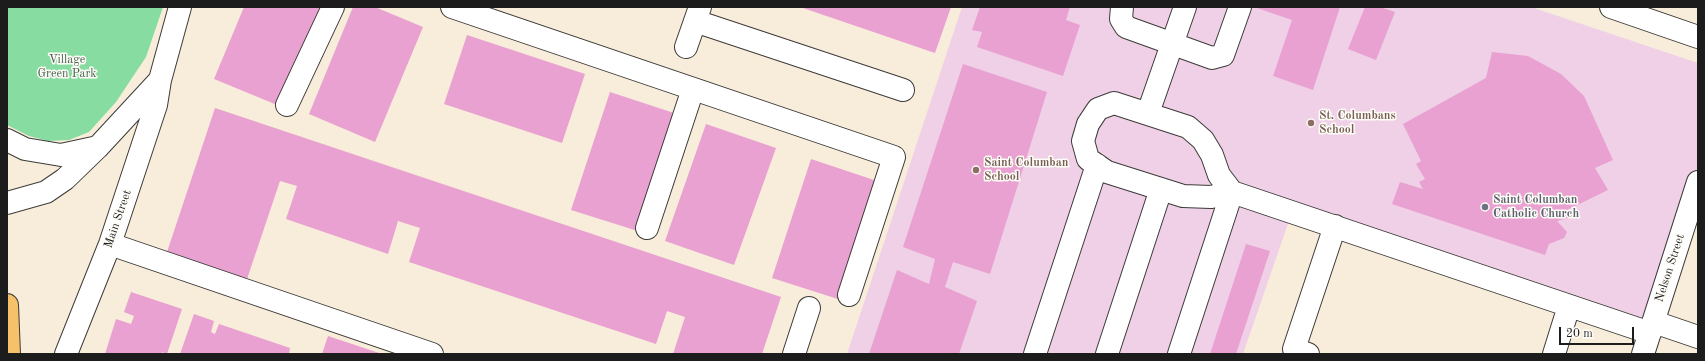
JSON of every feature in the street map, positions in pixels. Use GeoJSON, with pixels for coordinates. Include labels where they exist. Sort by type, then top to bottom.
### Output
{"type":"FeatureCollection","features":[{"type":"Feature","properties":{"kind":"main road"},"geometry":{"type":"LineString","coordinates":[[7,305],[9,354]]}},
{"type":"Feature","properties":{"kind":"street","name":"Main Street"},"geometry":{"type":"LineString","coordinates":[[66,354],[110,244],[156,105],[160,80],[180,7]]}},
{"type":"Feature","properties":{"kind":"street"},"geometry":{"type":"LineString","coordinates":[[287,105],[333,7]]}},
{"type":"Feature","properties":{"kind":"street"},"geometry":{"type":"LineString","coordinates":[[452,7],[894,157],[849,295]]}},
{"type":"Feature","properties":{"kind":"street"},"geometry":{"type":"LineString","coordinates":[[1122,7],[1121,19],[1126,27],[1212,58],[1222,55],[1240,7]]}},
{"type":"Feature","properties":{"kind":"street"},"geometry":{"type":"LineString","coordinates":[[1148,113],[1185,7]]}},
{"type":"Feature","properties":{"kind":"street"},"geometry":{"type":"LineString","coordinates":[[1611,7],[1698,37]]}},
{"type":"Feature","properties":{"kind":"street"},"geometry":{"type":"LineString","coordinates":[[686,47],[698,14],[903,90]]}},
{"type":"Feature","properties":{"kind":"street","name":"Main Street"},"geometry":{"type":"LineString","coordinates":[[7,203],[46,192],[65,179],[98,147],[160,80]]}},
{"type":"Feature","properties":{"kind":"street"},"geometry":{"type":"LineString","coordinates":[[647,228],[693,89]]}},
{"type":"Feature","properties":{"kind":"street"},"geometry":{"type":"LineString","coordinates":[[1232,192],[1219,175],[1212,155],[1203,140],[1188,127],[1114,103],[1098,109],[1088,124],[1084,142],[1088,159],[1107,172],[1183,196],[1211,197],[1232,192],[1569,306],[1652,327],[1698,336]]}},
{"type":"Feature","properties":{"kind":"street"},"geometry":{"type":"LineString","coordinates":[[7,140],[25,148],[61,155],[98,147]]}},
{"type":"Feature","properties":{"kind":"street"},"geometry":{"type":"LineString","coordinates":[[1035,354],[1097,164]]}},
{"type":"Feature","properties":{"kind":"street","name":"Nelson Street"},"geometry":{"type":"LineString","coordinates":[[1643,354],[1698,182]]}},
{"type":"Feature","properties":{"kind":"street"},"geometry":{"type":"LineString","coordinates":[[1107,354],[1161,189]]}},
{"type":"Feature","properties":{"kind":"street"},"geometry":{"type":"LineString","coordinates":[[1179,354],[1232,192]]}},
{"type":"Feature","properties":{"kind":"street"},"geometry":{"type":"LineString","coordinates":[[1308,354],[1294,349],[1335,226]]}},
{"type":"Feature","properties":{"kind":"street"},"geometry":{"type":"LineString","coordinates":[[110,244],[432,354]]}},
{"type":"Feature","properties":{"kind":"street"},"geometry":{"type":"LineString","coordinates":[[1554,354],[1569,306]]}},
{"type":"Feature","properties":{"kind":"street"},"geometry":{"type":"LineString","coordinates":[[794,354],[809,308]]}},
{"type":"Feature","properties":{"kind":"shaded area","name":"St. Columbans School"},"geometry":{"type":"Polygon","coordinates":[[[962,7],[1531,7],[1698,63],[1698,183],[1650,333],[1292,212],[1243,354],[847,354],[962,7]]]}},
{"type":"Feature","properties":{"kind":"green space","name":"Village Green Park"},"geometry":{"type":"Polygon","coordinates":[[[7,7],[163,7],[146,57],[116,102],[89,132],[69,140],[48,141],[29,136],[7,125],[7,7]]]}},
{"type":"Feature","properties":{"kind":"building"},"geometry":{"type":"Polygon","coordinates":[[[244,7],[324,7],[282,107],[214,79],[244,7]]]}},
{"type":"Feature","properties":{"kind":"building"},"geometry":{"type":"Polygon","coordinates":[[[353,7],[375,7],[423,27],[375,142],[309,114],[353,7]]]}},
{"type":"Feature","properties":{"kind":"building"},"geometry":{"type":"Polygon","coordinates":[[[800,7],[951,7],[935,53],[800,7]]]}},
{"type":"Feature","properties":{"kind":"building"},"geometry":{"type":"Polygon","coordinates":[[[980,7],[1070,7],[1066,20],[1080,25],[1063,76],[977,47],[982,32],[972,30],[980,7]]]}},
{"type":"Feature","properties":{"kind":"building"},"geometry":{"type":"Polygon","coordinates":[[[1254,7],[1340,7],[1313,90],[1273,76],[1292,20],[1254,7]]]}},
{"type":"Feature","properties":{"kind":"building"},"geometry":{"type":"Polygon","coordinates":[[[1365,7],[1380,7],[1395,12],[1376,60],[1348,49],[1365,7]]]}},
{"type":"Feature","properties":{"kind":"building"},"geometry":{"type":"Polygon","coordinates":[[[467,35],[585,74],[562,143],[444,104],[467,35]]]}},
{"type":"Feature","properties":{"kind":"building"},"geometry":{"type":"Polygon","coordinates":[[[1492,52],[1528,56],[1561,74],[1584,96],[1613,160],[1595,168],[1608,190],[1567,210],[1568,218],[1557,221],[1567,232],[1564,238],[1549,244],[1545,255],[1392,204],[1400,182],[1423,189],[1419,182],[1425,179],[1416,164],[1421,161],[1403,124],[1486,78],[1492,52]]]}},
{"type":"Feature","properties":{"kind":"building","name":"Saint Columban School"},"geometry":{"type":"Polygon","coordinates":[[[963,64],[1047,92],[990,274],[953,262],[945,287],[977,301],[959,354],[869,354],[897,270],[929,284],[935,259],[903,247],[963,64]]]}},
{"type":"Feature","properties":{"kind":"building"},"geometry":{"type":"Polygon","coordinates":[[[610,92],[680,115],[641,232],[571,210],[610,92]]]}},
{"type":"Feature","properties":{"kind":"building"},"geometry":{"type":"Polygon","coordinates":[[[215,108],[781,297],[762,354],[673,354],[685,317],[667,311],[656,344],[409,262],[420,228],[398,221],[388,254],[286,219],[297,186],[280,181],[246,282],[166,255],[215,108]]]}},
{"type":"Feature","properties":{"kind":"building"},"geometry":{"type":"Polygon","coordinates":[[[706,124],[776,148],[734,265],[665,241],[706,124]]]}},
{"type":"Feature","properties":{"kind":"building"},"geometry":{"type":"Polygon","coordinates":[[[811,159],[880,182],[841,300],[772,278],[811,159]]]}},
{"type":"Feature","properties":{"kind":"building"},"geometry":{"type":"Polygon","coordinates":[[[1246,244],[1270,251],[1236,354],[1210,354],[1246,244]]]}},
{"type":"Feature","properties":{"kind":"building"},"geometry":{"type":"Polygon","coordinates":[[[131,292],[182,309],[167,354],[162,352],[162,354],[105,354],[116,319],[131,324],[134,316],[124,312],[131,292]]]}},
{"type":"Feature","properties":{"kind":"building"},"geometry":{"type":"Polygon","coordinates":[[[194,314],[214,321],[211,332],[215,334],[219,324],[290,348],[289,354],[180,354],[194,314]]]}},
{"type":"Feature","properties":{"kind":"building"},"geometry":{"type":"Polygon","coordinates":[[[328,336],[382,354],[322,354],[328,336]]]}},
{"type":"Feature","properties":{"kind":"place","name":"St. Columbans School"},"geometry":{"type":"Point","coordinates":[1311,123]}},
{"type":"Feature","properties":{"kind":"place","name":"Saint Columban School"},"geometry":{"type":"Point","coordinates":[976,170]}},
{"type":"Feature","properties":{"kind":"place","name":"Saint Columban Catholic Church"},"geometry":{"type":"Point","coordinates":[1485,207]}}]}
